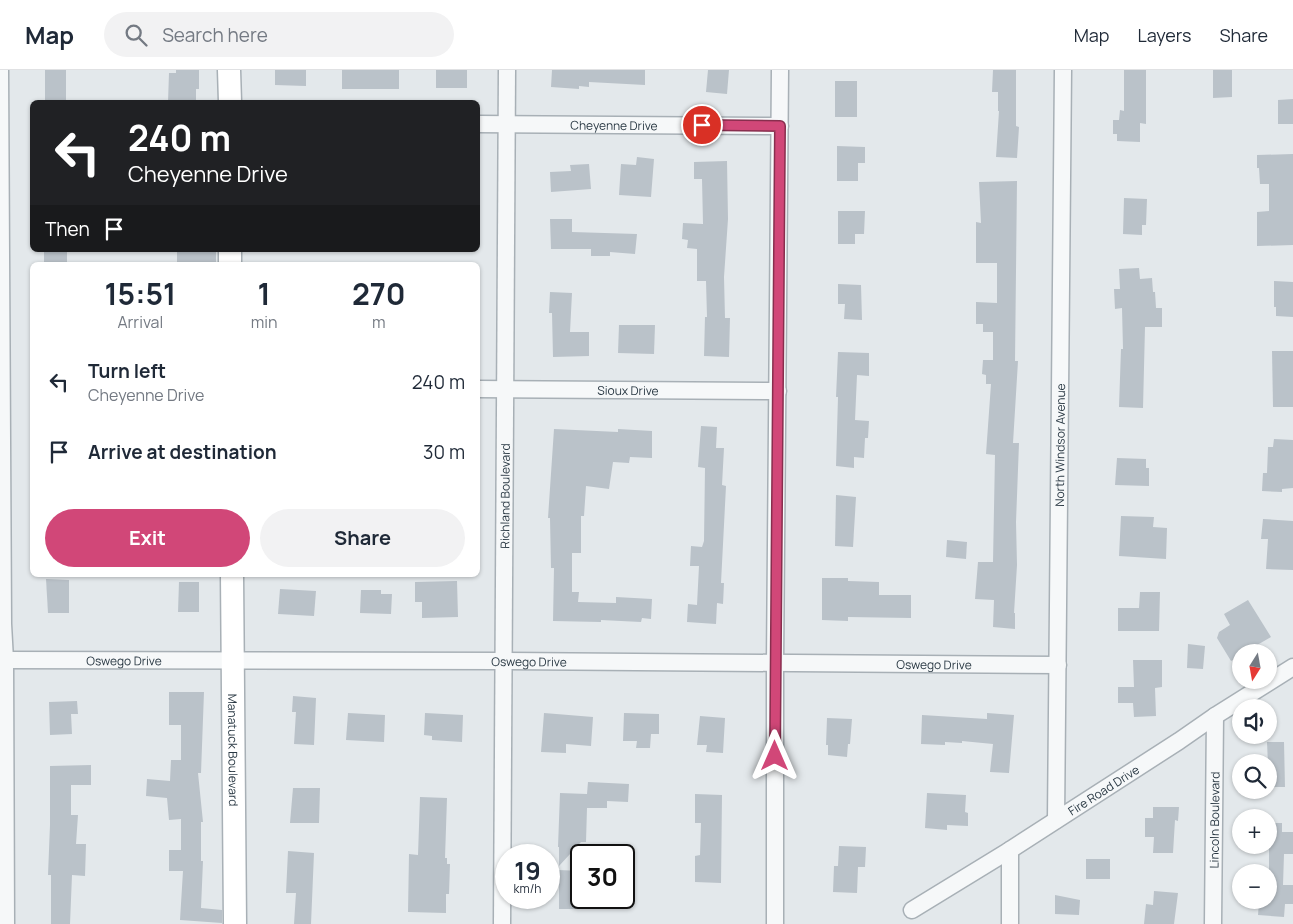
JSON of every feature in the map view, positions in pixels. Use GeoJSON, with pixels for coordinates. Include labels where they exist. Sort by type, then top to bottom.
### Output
{"type":"FeatureCollection","features":[{"type":"Feature","properties":{"kind":"street"},"geometry":{"type":"LineString","coordinates":[[0,70],[2,624],[6,924]]}},
{"type":"Feature","properties":{"kind":"street"},"geometry":{"type":"LineString","coordinates":[[229,70],[230,100]]}},
{"type":"Feature","properties":{"kind":"street","name":"Richland Boulevard"},"geometry":{"type":"LineString","coordinates":[[502,924],[507,70]]}},
{"type":"Feature","properties":{"kind":"street"},"geometry":{"type":"LineString","coordinates":[[775,924],[775,663],[780,70]]}},
{"type":"Feature","properties":{"kind":"street","name":"North Windsor Avenue"},"geometry":{"type":"LineString","coordinates":[[1056,820],[1063,70]]}},
{"type":"Feature","properties":{"kind":"street","name":"Cheyenne Drive"},"geometry":{"type":"LineString","coordinates":[[480,124],[780,126]]}},
{"type":"Feature","properties":{"kind":"street","name":"Sioux Drive"},"geometry":{"type":"LineString","coordinates":[[480,389],[778,390]]}},
{"type":"Feature","properties":{"kind":"street","name":"Manatuck Boulevard"},"geometry":{"type":"LineString","coordinates":[[232,577],[235,924]]}},
{"type":"Feature","properties":{"kind":"street","name":"Oswego Drive"},"geometry":{"type":"LineString","coordinates":[[3,660],[1058,665]]}},
{"type":"Feature","properties":{"kind":"street","name":"Fire Road Drive"},"geometry":{"type":"LineString","coordinates":[[912,910],[1010,850],[1293,667]]}},
{"type":"Feature","properties":{"kind":"street","name":"Lincoln Boulevard"},"geometry":{"type":"LineString","coordinates":[[1213,924],[1215,716]]}},
{"type":"Feature","properties":{"kind":"street"},"geometry":{"type":"LineString","coordinates":[[1010,850],[1010,924]]}},
{"type":"Feature","properties":{"kind":"building"},"geometry":{"type":"Polygon","coordinates":[[[45,70],[66,70],[66,100],[45,100],[45,70]]]}},
{"type":"Feature","properties":{"kind":"building"},"geometry":{"type":"Polygon","coordinates":[[[176,70],[199,70],[199,89],[196,89],[196,100],[168,100],[169,73],[176,73],[176,70]]]}},
{"type":"Feature","properties":{"kind":"building"},"geometry":{"type":"Polygon","coordinates":[[[275,70],[306,70],[306,86],[275,85],[275,70]]]}},
{"type":"Feature","properties":{"kind":"building"},"geometry":{"type":"Polygon","coordinates":[[[342,70],[399,70],[399,89],[342,89],[342,70]]]}},
{"type":"Feature","properties":{"kind":"building"},"geometry":{"type":"Polygon","coordinates":[[[436,70],[467,70],[467,88],[436,88],[436,70]]]}},
{"type":"Feature","properties":{"kind":"building"},"geometry":{"type":"Polygon","coordinates":[[[552,70],[645,70],[645,85],[589,82],[589,87],[579,86],[579,89],[551,87],[552,70]]]}},
{"type":"Feature","properties":{"kind":"building"},"geometry":{"type":"Polygon","coordinates":[[[708,70],[729,70],[727,94],[706,92],[708,70]]]}},
{"type":"Feature","properties":{"kind":"building"},"geometry":{"type":"Polygon","coordinates":[[[993,70],[1016,70],[1016,126],[1019,127],[1017,158],[996,157],[999,111],[998,92],[992,92],[993,70]]]}},
{"type":"Feature","properties":{"kind":"building"},"geometry":{"type":"Polygon","coordinates":[[[1124,70],[1146,70],[1146,124],[1140,123],[1140,142],[1117,141],[1117,134],[1113,134],[1113,120],[1119,120],[1120,110],[1124,111],[1124,70]]]}},
{"type":"Feature","properties":{"kind":"building"},"geometry":{"type":"Polygon","coordinates":[[[1213,70],[1232,70],[1232,97],[1213,98],[1213,70]]]}},
{"type":"Feature","properties":{"kind":"building"},"geometry":{"type":"Polygon","coordinates":[[[835,81],[857,81],[857,117],[835,117],[835,81]]]}},
{"type":"Feature","properties":{"kind":"building"},"geometry":{"type":"Polygon","coordinates":[[[1293,99],[1293,124],[1278,124],[1278,100],[1293,99]]]}},
{"type":"Feature","properties":{"kind":"building"},"geometry":{"type":"Polygon","coordinates":[[[837,146],[865,147],[865,163],[858,163],[858,181],[837,181],[837,146]]]}},
{"type":"Feature","properties":{"kind":"building"},"geometry":{"type":"Polygon","coordinates":[[[1293,154],[1293,245],[1257,246],[1257,212],[1269,211],[1269,184],[1260,184],[1257,155],[1293,154]]]}},
{"type":"Feature","properties":{"kind":"building"},"geometry":{"type":"Polygon","coordinates":[[[637,157],[654,159],[651,197],[619,195],[621,164],[636,165],[637,157]]]}},
{"type":"Feature","properties":{"kind":"building"},"geometry":{"type":"Polygon","coordinates":[[[727,161],[728,219],[724,277],[725,318],[730,318],[729,357],[704,356],[705,317],[707,317],[706,281],[697,281],[697,249],[687,248],[688,240],[682,239],[683,223],[703,224],[702,179],[694,179],[694,162],[727,161]]]}},
{"type":"Feature","properties":{"kind":"building"},"geometry":{"type":"Polygon","coordinates":[[[589,164],[591,189],[551,192],[550,172],[571,171],[570,165],[589,164]]]}},
{"type":"Feature","properties":{"kind":"building"},"geometry":{"type":"Polygon","coordinates":[[[1017,181],[1015,361],[1018,361],[1013,443],[1019,443],[1015,629],[993,627],[994,600],[975,599],[978,562],[993,562],[995,455],[986,454],[991,384],[986,384],[986,375],[982,374],[983,360],[993,360],[993,332],[983,332],[983,324],[976,324],[976,302],[997,303],[997,263],[976,263],[976,222],[981,223],[979,182],[1017,181]]]}},
{"type":"Feature","properties":{"kind":"building"},"geometry":{"type":"Polygon","coordinates":[[[1124,198],[1147,199],[1146,225],[1142,225],[1142,235],[1123,234],[1124,198]]]}},
{"type":"Feature","properties":{"kind":"building"},"geometry":{"type":"Polygon","coordinates":[[[838,211],[865,211],[864,234],[855,234],[855,244],[838,244],[838,211]]]}},
{"type":"Feature","properties":{"kind":"building"},"geometry":{"type":"Polygon","coordinates":[[[550,219],[572,219],[572,232],[637,234],[635,254],[610,252],[610,256],[591,256],[591,249],[551,249],[550,219]]]}},
{"type":"Feature","properties":{"kind":"building"},"geometry":{"type":"Polygon","coordinates":[[[44,252],[67,252],[67,262],[44,262],[44,252]]]}},
{"type":"Feature","properties":{"kind":"building"},"geometry":{"type":"Polygon","coordinates":[[[177,252],[216,252],[216,262],[177,262],[177,252]]]}},
{"type":"Feature","properties":{"kind":"building"},"geometry":{"type":"Polygon","coordinates":[[[1139,268],[1140,279],[1152,278],[1156,308],[1162,308],[1162,327],[1145,327],[1143,408],[1119,407],[1121,349],[1123,349],[1122,308],[1115,309],[1114,289],[1120,289],[1119,269],[1139,268]]]}},
{"type":"Feature","properties":{"kind":"building"},"geometry":{"type":"Polygon","coordinates":[[[1274,281],[1293,282],[1293,317],[1276,316],[1274,281]]]}},
{"type":"Feature","properties":{"kind":"building"},"geometry":{"type":"Polygon","coordinates":[[[838,284],[861,285],[862,320],[844,319],[845,304],[838,304],[838,284]]]}},
{"type":"Feature","properties":{"kind":"building"},"geometry":{"type":"Polygon","coordinates":[[[550,292],[572,293],[570,332],[589,332],[589,356],[553,357],[552,313],[549,313],[550,292]]]}},
{"type":"Feature","properties":{"kind":"building"},"geometry":{"type":"Polygon","coordinates":[[[619,325],[655,325],[654,354],[618,353],[619,325]]]}},
{"type":"Feature","properties":{"kind":"building"},"geometry":{"type":"Polygon","coordinates":[[[1272,351],[1293,351],[1293,407],[1273,407],[1272,351]]]}},
{"type":"Feature","properties":{"kind":"building"},"geometry":{"type":"Polygon","coordinates":[[[838,352],[869,353],[869,376],[857,375],[855,420],[869,421],[868,438],[865,438],[864,458],[854,457],[854,468],[836,466],[838,352]]]}},
{"type":"Feature","properties":{"kind":"building"},"geometry":{"type":"Polygon","coordinates":[[[701,426],[717,427],[716,448],[724,448],[722,485],[726,486],[721,583],[724,583],[723,604],[717,603],[716,624],[687,622],[688,604],[697,605],[699,566],[690,566],[691,546],[702,547],[704,541],[705,468],[698,467],[701,426]]]}},
{"type":"Feature","properties":{"kind":"building"},"geometry":{"type":"Polygon","coordinates":[[[554,429],[618,432],[618,429],[652,431],[652,458],[630,457],[629,463],[613,462],[609,489],[586,486],[584,516],[581,516],[581,553],[572,553],[572,592],[579,592],[578,602],[616,603],[616,597],[652,599],[651,619],[642,618],[641,622],[601,620],[601,622],[553,621],[554,568],[551,568],[550,518],[548,518],[554,429]]]}},
{"type":"Feature","properties":{"kind":"building"},"geometry":{"type":"Polygon","coordinates":[[[1274,439],[1293,440],[1293,488],[1282,489],[1282,492],[1262,491],[1263,473],[1267,473],[1268,447],[1273,447],[1274,439]]]}},
{"type":"Feature","properties":{"kind":"building"},"geometry":{"type":"Polygon","coordinates":[[[1117,458],[1146,459],[1146,468],[1149,468],[1149,486],[1115,485],[1117,458]]]}},
{"type":"Feature","properties":{"kind":"building"},"geometry":{"type":"Polygon","coordinates":[[[836,495],[856,497],[853,547],[835,546],[836,495]]]}},
{"type":"Feature","properties":{"kind":"building"},"geometry":{"type":"Polygon","coordinates":[[[1121,516],[1154,517],[1153,527],[1167,528],[1166,559],[1119,556],[1121,516]]]}},
{"type":"Feature","properties":{"kind":"building"},"geometry":{"type":"Polygon","coordinates":[[[1263,519],[1293,521],[1293,570],[1266,569],[1268,539],[1261,539],[1263,519]]]}},
{"type":"Feature","properties":{"kind":"building"},"geometry":{"type":"Polygon","coordinates":[[[947,540],[967,542],[966,559],[946,557],[947,540]]]}},
{"type":"Feature","properties":{"kind":"building"},"geometry":{"type":"Polygon","coordinates":[[[822,578],[848,578],[848,581],[879,582],[879,595],[911,595],[911,618],[848,617],[848,621],[822,620],[822,578]]]}},
{"type":"Feature","properties":{"kind":"building"},"geometry":{"type":"Polygon","coordinates":[[[46,579],[69,580],[69,613],[48,613],[46,579]]]}},
{"type":"Feature","properties":{"kind":"building"},"geometry":{"type":"Polygon","coordinates":[[[457,581],[458,617],[422,618],[422,602],[415,602],[415,582],[457,581]]]}},
{"type":"Feature","properties":{"kind":"building"},"geometry":{"type":"Polygon","coordinates":[[[179,582],[199,582],[199,612],[178,612],[179,582]]]}},
{"type":"Feature","properties":{"kind":"building"},"geometry":{"type":"Polygon","coordinates":[[[280,589],[316,591],[314,616],[278,614],[280,589]]]}},
{"type":"Feature","properties":{"kind":"building"},"geometry":{"type":"Polygon","coordinates":[[[361,590],[381,590],[381,594],[392,594],[391,614],[360,613],[361,590]]]}},
{"type":"Feature","properties":{"kind":"building"},"geometry":{"type":"Polygon","coordinates":[[[1140,592],[1160,592],[1159,631],[1118,631],[1118,608],[1139,608],[1140,592]]]}},
{"type":"Feature","properties":{"kind":"building"},"geometry":{"type":"Polygon","coordinates":[[[1248,600],[1271,637],[1259,644],[1232,644],[1231,661],[1217,638],[1219,632],[1230,625],[1224,614],[1248,600]]]}},
{"type":"Feature","properties":{"kind":"building"},"geometry":{"type":"Polygon","coordinates":[[[1188,644],[1205,646],[1203,669],[1187,668],[1188,644]]]}},
{"type":"Feature","properties":{"kind":"building"},"geometry":{"type":"Polygon","coordinates":[[[1133,660],[1162,660],[1162,687],[1155,688],[1156,716],[1134,717],[1133,703],[1118,703],[1118,687],[1134,687],[1133,660]]]}},
{"type":"Feature","properties":{"kind":"building"},"geometry":{"type":"Polygon","coordinates":[[[169,692],[204,692],[201,773],[198,773],[203,822],[201,822],[201,861],[203,861],[201,908],[222,910],[222,923],[180,920],[183,871],[169,871],[169,850],[181,850],[181,819],[169,820],[167,798],[146,796],[147,779],[170,781],[171,760],[181,760],[181,725],[169,725],[169,692]]]}},
{"type":"Feature","properties":{"kind":"building"},"geometry":{"type":"Polygon","coordinates":[[[293,696],[316,698],[314,745],[294,744],[296,712],[292,712],[293,696]]]}},
{"type":"Feature","properties":{"kind":"building"},"geometry":{"type":"Polygon","coordinates":[[[77,701],[78,714],[71,714],[72,734],[50,735],[49,702],[77,701]]]}},
{"type":"Feature","properties":{"kind":"building"},"geometry":{"type":"Polygon","coordinates":[[[348,713],[385,715],[384,742],[346,740],[348,713]]]}},
{"type":"Feature","properties":{"kind":"building"},"geometry":{"type":"Polygon","coordinates":[[[425,713],[463,715],[462,742],[432,740],[432,736],[424,735],[425,713]]]}},
{"type":"Feature","properties":{"kind":"building"},"geometry":{"type":"Polygon","coordinates":[[[544,713],[593,717],[591,746],[566,744],[566,753],[541,752],[544,713]]]}},
{"type":"Feature","properties":{"kind":"building"},"geometry":{"type":"Polygon","coordinates":[[[624,713],[659,714],[659,734],[651,734],[650,748],[636,748],[637,741],[623,741],[624,713]]]}},
{"type":"Feature","properties":{"kind":"building"},"geometry":{"type":"Polygon","coordinates":[[[987,713],[1014,715],[1009,773],[990,772],[993,744],[962,741],[962,743],[945,742],[945,745],[921,744],[922,715],[987,719],[987,713]]]}},
{"type":"Feature","properties":{"kind":"building"},"geometry":{"type":"Polygon","coordinates":[[[700,716],[725,718],[723,753],[706,752],[707,745],[697,745],[700,716]]]}},
{"type":"Feature","properties":{"kind":"building"},"geometry":{"type":"Polygon","coordinates":[[[827,718],[852,719],[847,757],[828,755],[828,745],[826,745],[827,718]]]}},
{"type":"Feature","properties":{"kind":"building"},"geometry":{"type":"Polygon","coordinates":[[[1284,742],[1285,787],[1277,787],[1277,754],[1268,754],[1267,744],[1284,742]]]}},
{"type":"Feature","properties":{"kind":"building"},"geometry":{"type":"Polygon","coordinates":[[[91,765],[91,785],[71,785],[71,815],[78,815],[76,844],[86,844],[85,876],[72,875],[70,924],[51,924],[51,875],[48,875],[50,766],[91,765]]]}},
{"type":"Feature","properties":{"kind":"building"},"geometry":{"type":"Polygon","coordinates":[[[588,782],[629,784],[628,802],[607,801],[607,808],[587,808],[586,842],[570,844],[570,854],[560,865],[560,844],[558,844],[560,793],[587,794],[588,782]]]}},
{"type":"Feature","properties":{"kind":"building"},"geometry":{"type":"Polygon","coordinates":[[[293,788],[320,788],[319,823],[290,823],[293,788]]]}},
{"type":"Feature","properties":{"kind":"building"},"geometry":{"type":"Polygon","coordinates":[[[927,793],[966,795],[965,812],[968,813],[968,826],[947,825],[947,830],[925,828],[927,793]]]}},
{"type":"Feature","properties":{"kind":"building"},"geometry":{"type":"Polygon","coordinates":[[[695,794],[722,795],[721,883],[695,882],[695,856],[700,855],[701,823],[695,823],[695,794]]]}},
{"type":"Feature","properties":{"kind":"building"},"geometry":{"type":"Polygon","coordinates":[[[420,797],[447,798],[445,858],[447,858],[447,864],[450,864],[449,894],[446,894],[446,913],[408,912],[409,854],[418,855],[420,797]]]}},
{"type":"Feature","properties":{"kind":"building"},"geometry":{"type":"Polygon","coordinates":[[[1153,807],[1179,807],[1178,821],[1175,820],[1173,853],[1153,853],[1154,837],[1145,837],[1145,818],[1153,818],[1153,807]]]}},
{"type":"Feature","properties":{"kind":"building"},"geometry":{"type":"Polygon","coordinates":[[[1277,823],[1282,823],[1282,832],[1293,832],[1293,854],[1284,854],[1283,885],[1293,885],[1293,904],[1285,904],[1284,917],[1258,915],[1258,909],[1277,909],[1277,864],[1269,864],[1269,854],[1277,854],[1277,823]]]}},
{"type":"Feature","properties":{"kind":"building"},"geometry":{"type":"Polygon","coordinates":[[[839,846],[866,847],[865,867],[858,867],[857,893],[833,892],[834,866],[838,866],[839,846]]]}},
{"type":"Feature","properties":{"kind":"building"},"geometry":{"type":"Polygon","coordinates":[[[288,851],[314,853],[311,924],[294,924],[296,893],[286,893],[288,851]]]}},
{"type":"Feature","properties":{"kind":"building"},"geometry":{"type":"Polygon","coordinates":[[[1086,859],[1110,859],[1110,879],[1086,879],[1086,859]]]}},
{"type":"Feature","properties":{"kind":"building"},"geometry":{"type":"Polygon","coordinates":[[[560,870],[570,870],[570,909],[560,909],[560,870]]]}},
{"type":"Feature","properties":{"kind":"building"},"geometry":{"type":"Polygon","coordinates":[[[1154,891],[1178,893],[1174,924],[1144,924],[1146,904],[1153,905],[1154,891]]]}},
{"type":"Feature","properties":{"kind":"building"},"geometry":{"type":"Polygon","coordinates":[[[1055,895],[1080,900],[1079,915],[1055,914],[1055,895]]]}},
{"type":"Feature","properties":{"kind":"route"},"geometry":{"type":"LineString","coordinates":[[702,125],[780,126],[775,756]]}}]}
